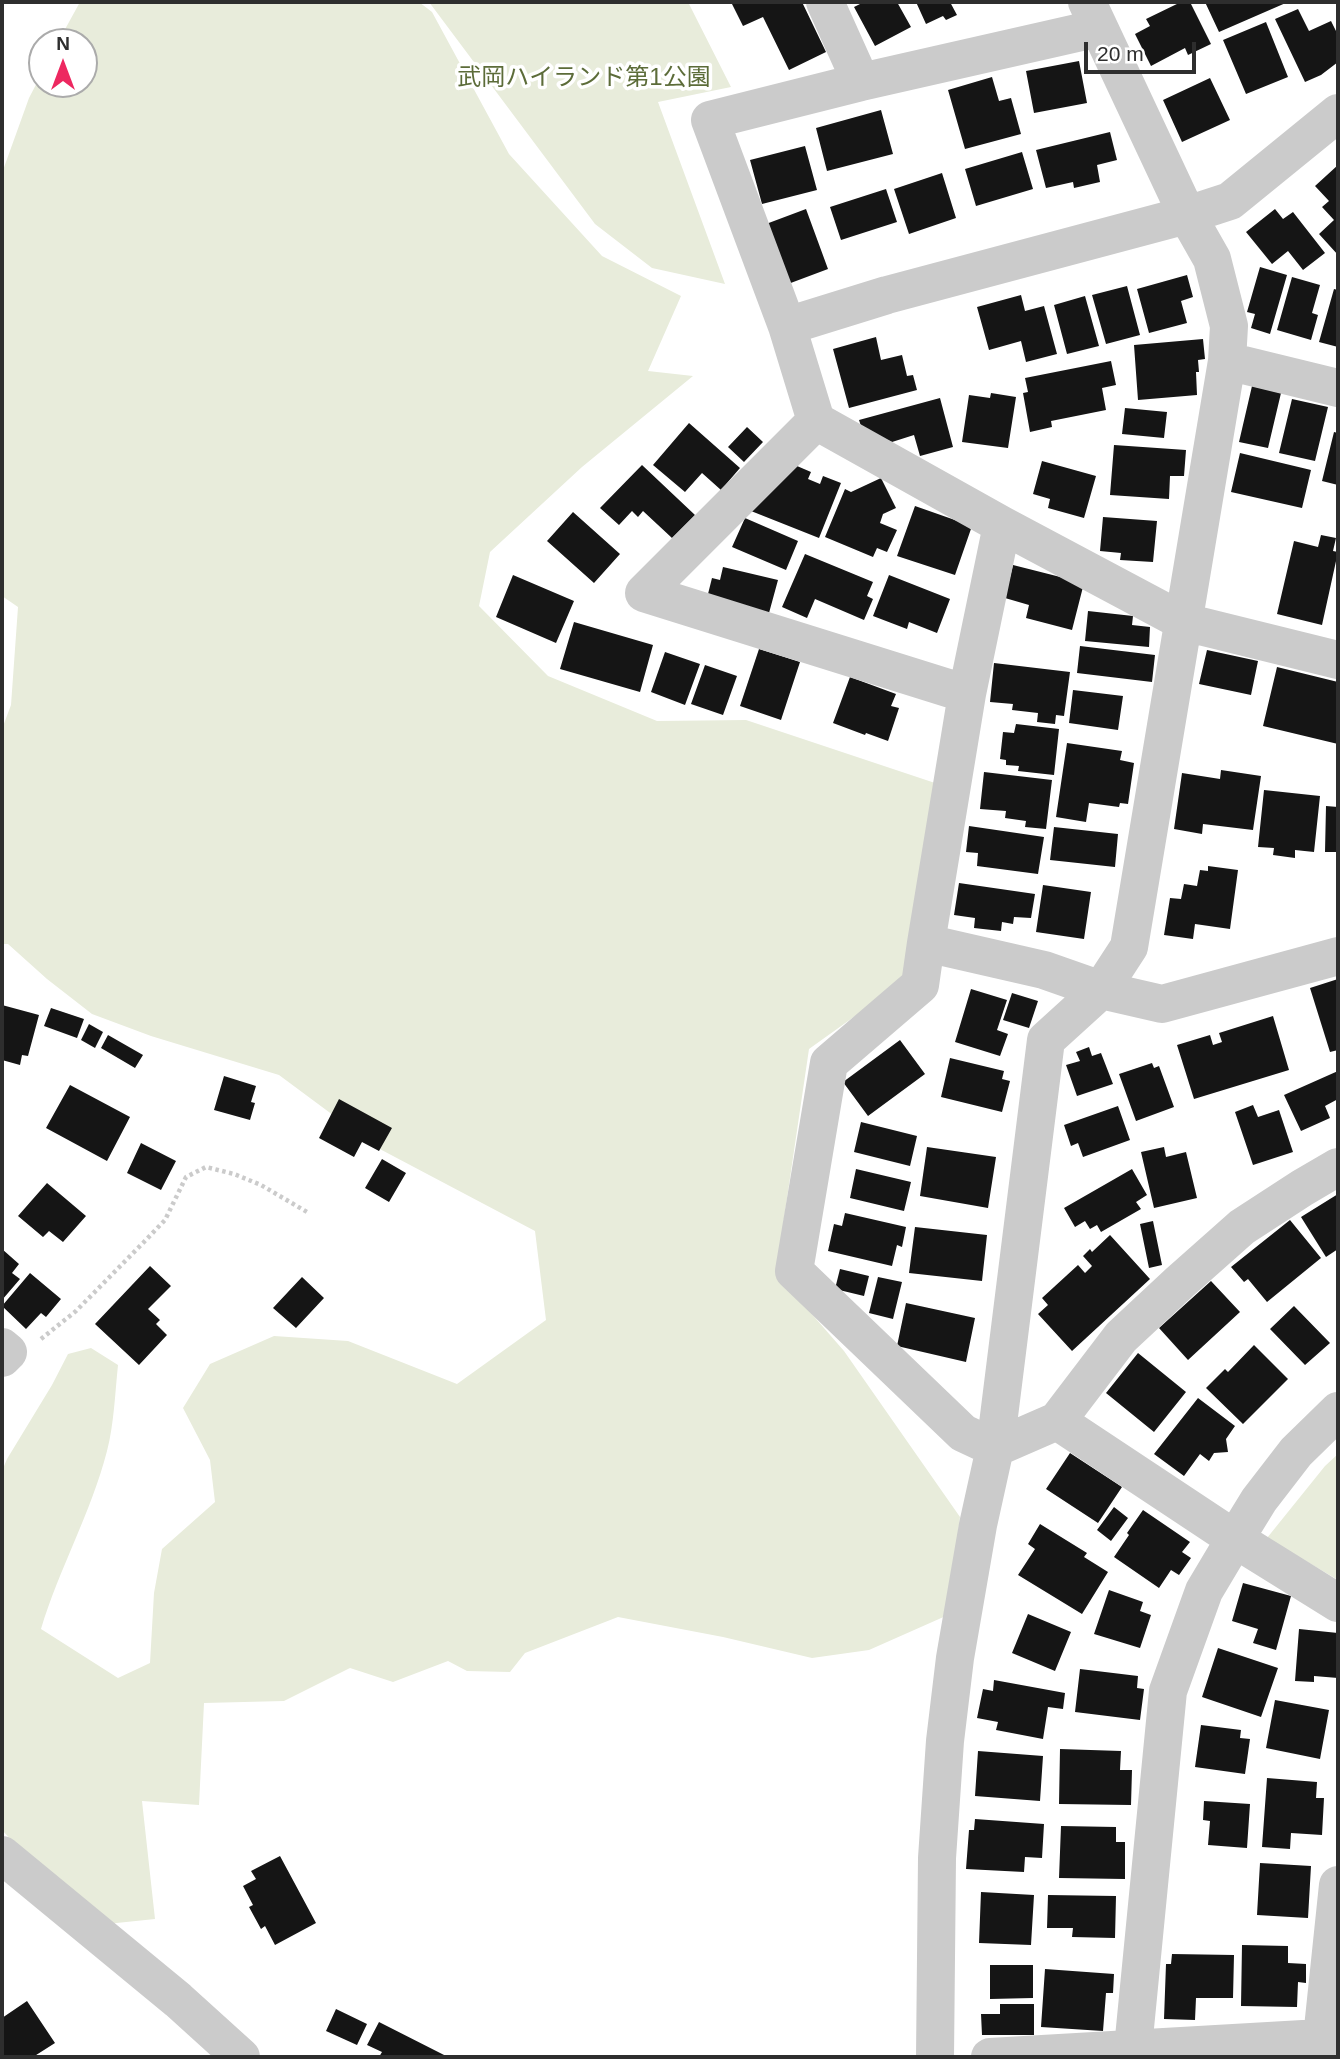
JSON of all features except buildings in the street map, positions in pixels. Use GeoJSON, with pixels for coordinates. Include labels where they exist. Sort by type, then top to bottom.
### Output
{"type":"FeatureCollection","features":[{"type":"Feature","properties":{"kind":"street"},"geometry":{"type":"LineString","coordinates":[[825,2],[861,82]]}},
{"type":"Feature","properties":{"kind":"street"},"geometry":{"type":"LineString","coordinates":[[936,2057],[937,1858],[945,1741],[955,1658],[978,1525],[995,1448],[1046,1040],[1101,990],[1129,947],[1184,622],[1227,361],[1228,326],[1212,259],[1187,215],[1093,15],[861,82],[710,120],[786,326],[816,421],[1002,525],[1184,622],[1338,660]]}},
{"type":"Feature","properties":{"kind":"street"},"geometry":{"type":"LineString","coordinates":[[786,326],[887,295],[1187,215],[1230,201],[1338,113]]}},
{"type":"Feature","properties":{"kind":"street"},"geometry":{"type":"LineString","coordinates":[[1227,361],[1338,388]]}},
{"type":"Feature","properties":{"kind":"street"},"geometry":{"type":"LineString","coordinates":[[816,421],[644,593],[967,694]]}},
{"type":"Feature","properties":{"kind":"street"},"geometry":{"type":"LineString","coordinates":[[1002,525],[967,694],[920,985],[830,1063],[794,1271],[962,1433],[995,1448],[1057,1421],[1121,1337],[1180,1282],[1242,1227],[1338,1167]]}},
{"type":"Feature","properties":{"kind":"street"},"geometry":{"type":"LineString","coordinates":[[926,943],[1044,970],[1101,990],[1162,1004],[1338,956]]}},
{"type":"Feature","properties":{"kind":"street"},"geometry":{"type":"LineString","coordinates":[[1133,2048],[1168,1690],[1204,1591],[1235,1539],[1259,1500],[1296,1451],[1338,1411]]}},
{"type":"Feature","properties":{"kind":"street"},"geometry":{"type":"LineString","coordinates":[[1057,1421],[1235,1539],[1338,1603]]}},
{"type":"Feature","properties":{"kind":"street"},"geometry":{"type":"LineString","coordinates":[[2,1855],[178,2000],[241,2057]]}},
{"type":"Feature","properties":{"kind":"street"},"geometry":{"type":"LineString","coordinates":[[990,2057],[1133,2048],[1326,2044],[1338,1885]]}},
{"type":"Feature","properties":{"kind":"path"},"geometry":{"type":"LineString","coordinates":[[4,1353],[41,1339],[76,1311],[165,1220],[186,1177],[206,1167],[261,1185],[307,1212]]}},
{"type":"Feature","properties":{"kind":"green space"},"geometry":{"type":"Polygon","coordinates":[[[80,2],[419,2],[432,12],[509,154],[602,256],[681,296],[648,371],[693,376],[582,467],[490,552],[479,606],[548,676],[657,721],[746,720],[941,785],[904,981],[809,1049],[776,1273],[844,1351],[960,1517],[948,1615],[869,1650],[812,1658],[723,1637],[618,1617],[525,1653],[510,1672],[467,1671],[448,1661],[393,1682],[350,1668],[284,1701],[204,1703],[199,1805],[142,1801],[155,1919],[107,1924],[31,1861],[2,1830],[2,1471],[68,1354],[91,1348],[118,1365],[114,1408],[100,1474],[41,1629],[118,1678],[150,1663],[154,1593],[162,1549],[215,1502],[210,1460],[183,1408],[210,1364],[274,1336],[348,1341],[457,1384],[546,1320],[535,1231],[376,1147],[279,1075],[151,1036],[92,1014],[8,944],[2,944],[2,729],[11,705],[18,607],[2,596],[2,173],[29,98],[98,98],[98,28],[66,28],[80,2]]]}},
{"type":"Feature","properties":{"kind":"green space","name":"武岡ハイランド第1公園"},"geometry":{"type":"Polygon","coordinates":[[[429,2],[688,2],[731,87],[658,102],[725,284],[652,268],[595,224],[429,2]]]}},
{"type":"Feature","properties":{"kind":"green space"},"geometry":{"type":"Polygon","coordinates":[[[1338,1454],[1338,1580],[1267,1538],[1325,1466],[1338,1454]]]}}]}
